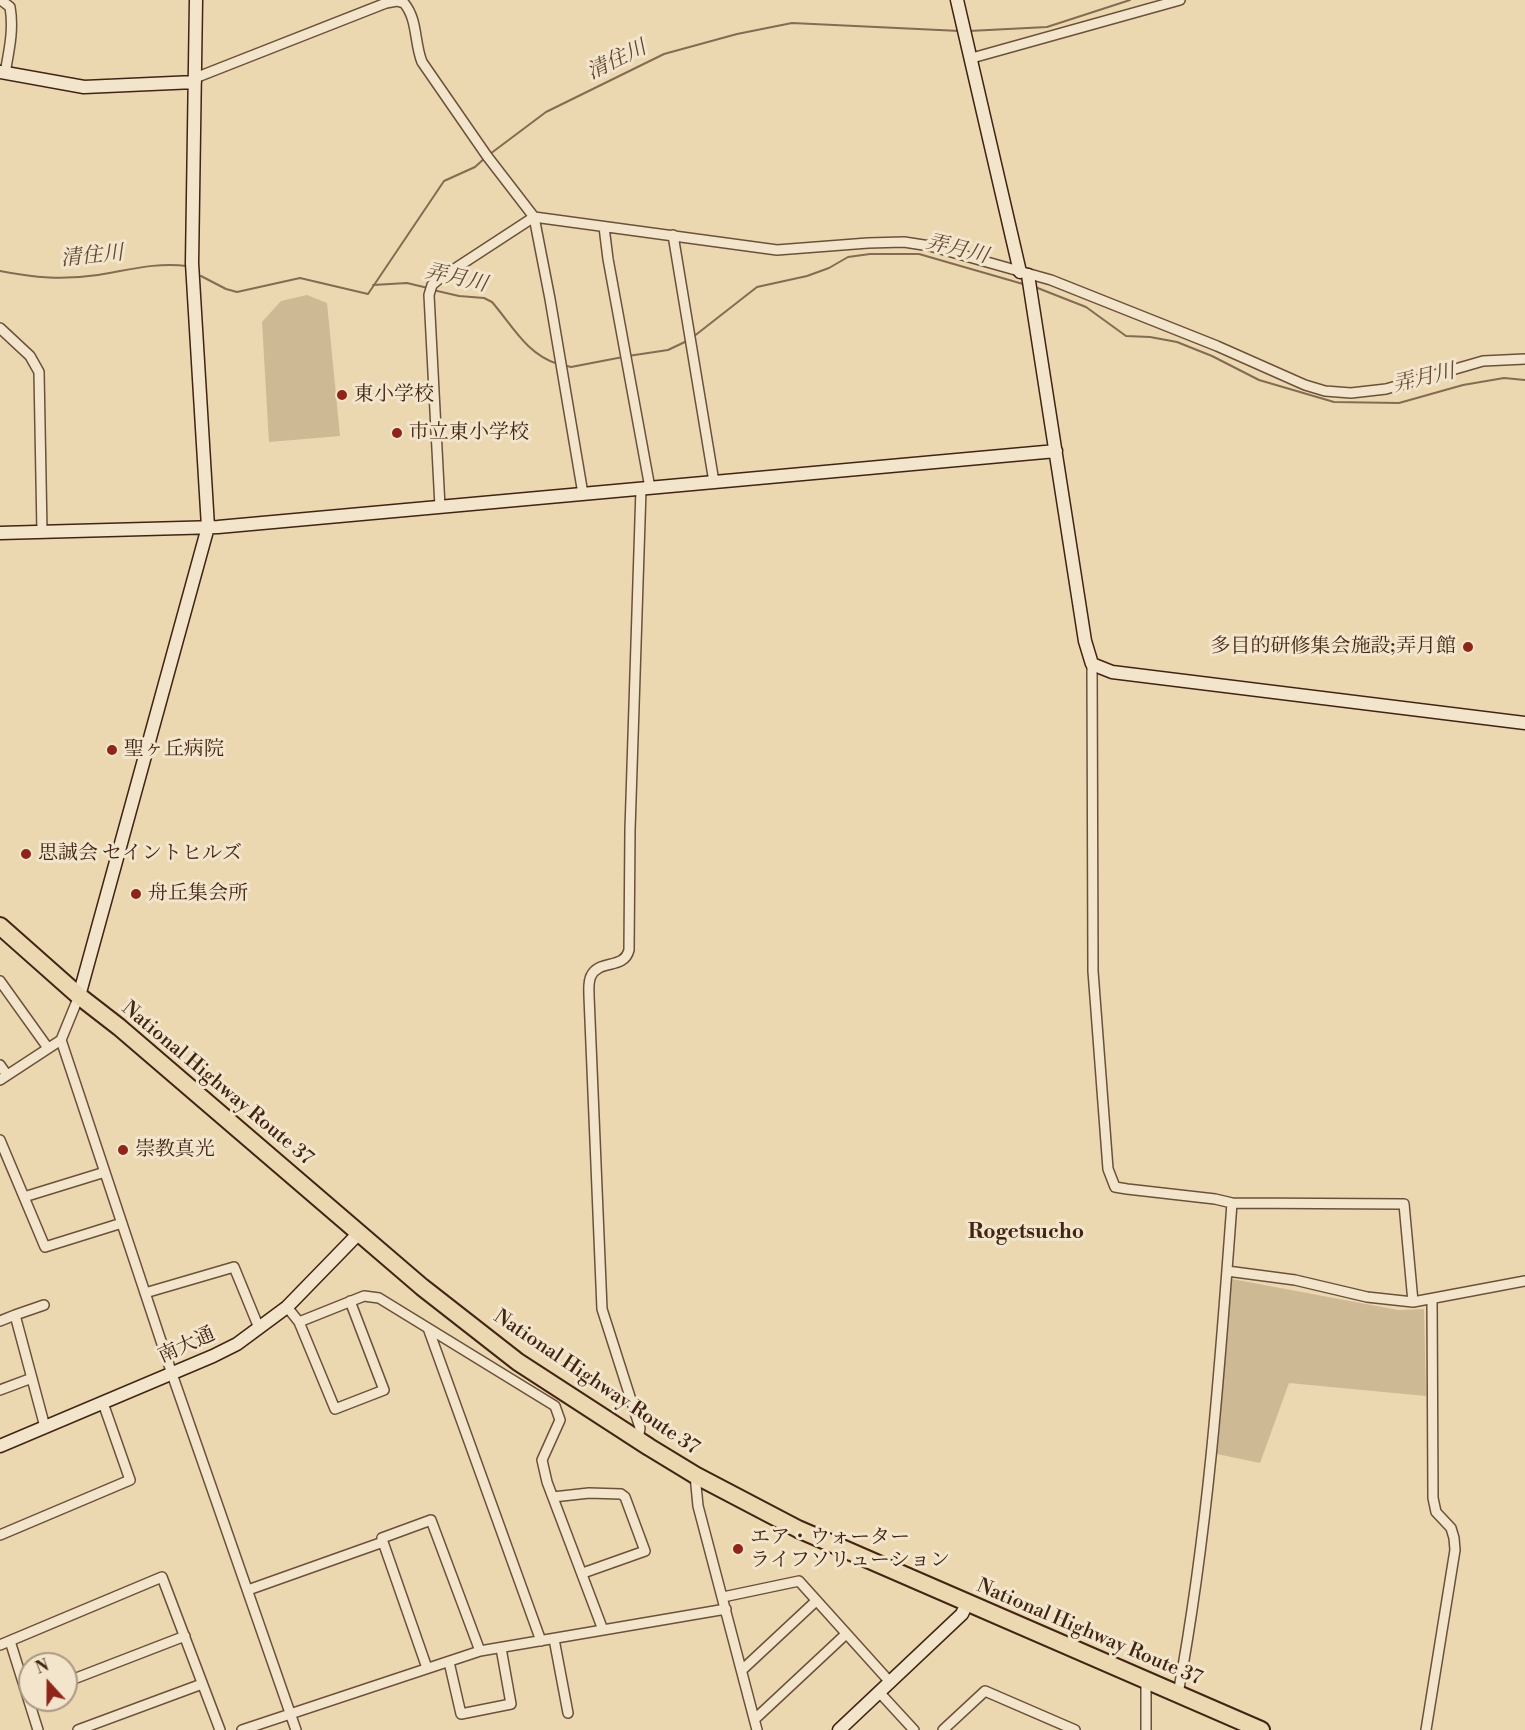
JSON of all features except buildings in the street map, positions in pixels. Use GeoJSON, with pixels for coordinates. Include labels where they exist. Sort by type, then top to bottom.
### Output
{"type":"FeatureCollection","features":[{"type":"Feature","properties":{"kind":"highway","name":"National Highway Route 37"},"geometry":{"type":"LineString","coordinates":[[0,926],[79,996],[119,1027],[422,1287],[518,1362],[638,1440],[695,1475],[798,1529],[1261,1730]]}},
{"type":"Feature","properties":{"kind":"street"},"geometry":{"type":"LineString","coordinates":[[1,0],[10,7],[12,15],[12,30],[3,73],[84,87],[195,80],[386,3],[397,1],[404,3],[414,22],[417,51],[422,62],[487,156],[534,217],[583,494]]}},
{"type":"Feature","properties":{"kind":"street"},"geometry":{"type":"LineString","coordinates":[[0,1065],[4,1078],[62,1040],[79,996],[208,527],[192,263],[196,0]]}},
{"type":"Feature","properties":{"kind":"street"},"geometry":{"type":"LineString","coordinates":[[957,0],[1024,273],[1056,451],[1085,642],[1092,664],[1093,971],[1108,1169],[1115,1187],[1232,1203],[1404,1204],[1413,1302]]}},
{"type":"Feature","properties":{"kind":"street"},"geometry":{"type":"LineString","coordinates":[[972,58],[1180,0]]}},
{"type":"Feature","properties":{"kind":"street"},"geometry":{"type":"LineString","coordinates":[[440,507],[429,295],[432,285],[534,217],[777,250],[904,242],[930,246],[1051,280],[1324,391],[1351,393],[1375,391],[1483,361],[1525,360]]}},
{"type":"Feature","properties":{"kind":"street"},"geometry":{"type":"LineString","coordinates":[[604,227],[627,357],[646,488],[630,831],[629,950],[623,961],[602,967],[592,973],[589,980],[589,996],[602,1309],[640,1428],[638,1440]]}},
{"type":"Feature","properties":{"kind":"street"},"geometry":{"type":"LineString","coordinates":[[673,235],[714,482]]}},
{"type":"Feature","properties":{"kind":"street"},"geometry":{"type":"LineString","coordinates":[[0,328],[30,356],[39,372],[42,532]]}},
{"type":"Feature","properties":{"kind":"street"},"geometry":{"type":"LineString","coordinates":[[0,533],[208,527],[1056,451]]}},
{"type":"Feature","properties":{"kind":"street"},"geometry":{"type":"LineString","coordinates":[[1092,664],[1112,672],[1525,723]]}},
{"type":"Feature","properties":{"kind":"street"},"geometry":{"type":"LineString","coordinates":[[0,981],[48,1048]]}},
{"type":"Feature","properties":{"kind":"street"},"geometry":{"type":"LineString","coordinates":[[62,1040],[172,1374],[296,1730]]}},
{"type":"Feature","properties":{"kind":"street"},"geometry":{"type":"LineString","coordinates":[[0,1140],[45,1247],[122,1223]]}},
{"type":"Feature","properties":{"kind":"street"},"geometry":{"type":"LineString","coordinates":[[24,1197],[105,1172]]}},
{"type":"Feature","properties":{"kind":"street"},"geometry":{"type":"LineString","coordinates":[[1178,1694],[1190,1632],[1198,1570],[1232,1203]]}},
{"type":"Feature","properties":{"kind":"street","name":"南大通"},"geometry":{"type":"LineString","coordinates":[[0,1446],[221,1352],[287,1307],[358,1233]]}},
{"type":"Feature","properties":{"kind":"street"},"geometry":{"type":"LineString","coordinates":[[145,1293],[234,1267],[259,1328]]}},
{"type":"Feature","properties":{"kind":"street"},"geometry":{"type":"LineString","coordinates":[[1227,1271],[1294,1280],[1367,1297],[1413,1302],[1525,1281]]}},
{"type":"Feature","properties":{"kind":"street"},"geometry":{"type":"LineString","coordinates":[[299,1322],[364,1296],[379,1298],[555,1406],[560,1420],[542,1460],[547,1482],[603,1630]]}},
{"type":"Feature","properties":{"kind":"street"},"geometry":{"type":"LineString","coordinates":[[1426,1730],[1455,1550],[1451,1528],[1436,1512],[1433,1498],[1432,1299]]}},
{"type":"Feature","properties":{"kind":"street"},"geometry":{"type":"LineString","coordinates":[[287,1307],[299,1322],[335,1409],[384,1390],[350,1301]]}},
{"type":"Feature","properties":{"kind":"street"},"geometry":{"type":"LineString","coordinates":[[0,1321],[44,1305]]}},
{"type":"Feature","properties":{"kind":"street"},"geometry":{"type":"LineString","coordinates":[[15,1315],[45,1427]]}},
{"type":"Feature","properties":{"kind":"street"},"geometry":{"type":"LineString","coordinates":[[428,1328],[541,1641]]}},
{"type":"Feature","properties":{"kind":"street"},"geometry":{"type":"LineString","coordinates":[[0,1390],[32,1378]]}},
{"type":"Feature","properties":{"kind":"street"},"geometry":{"type":"LineString","coordinates":[[0,1535],[130,1480],[103,1403]]}},
{"type":"Feature","properties":{"kind":"street"},"geometry":{"type":"LineString","coordinates":[[695,1475],[698,1506],[758,1730]]}},
{"type":"Feature","properties":{"kind":"street"},"geometry":{"type":"LineString","coordinates":[[553,1497],[589,1493],[621,1494],[625,1497],[645,1551],[582,1573]]}},
{"type":"Feature","properties":{"kind":"street"},"geometry":{"type":"LineString","coordinates":[[427,1668],[382,1538],[431,1520],[480,1651]]}},
{"type":"Feature","properties":{"kind":"street"},"geometry":{"type":"LineString","coordinates":[[248,1590],[383,1542]]}},
{"type":"Feature","properties":{"kind":"street"},"geometry":{"type":"LineString","coordinates":[[0,1645],[162,1577],[220,1730]]}},
{"type":"Feature","properties":{"kind":"street"},"geometry":{"type":"LineString","coordinates":[[723,1597],[799,1581],[890,1682]]}},
{"type":"Feature","properties":{"kind":"street"},"geometry":{"type":"LineString","coordinates":[[742,1670],[816,1601]]}},
{"type":"Feature","properties":{"kind":"street"},"geometry":{"type":"LineString","coordinates":[[839,1730],[962,1614],[967,1603]]}},
{"type":"Feature","properties":{"kind":"street"},"geometry":{"type":"LineString","coordinates":[[242,1730],[480,1651],[726,1609]]}},
{"type":"Feature","properties":{"kind":"street"},"geometry":{"type":"LineString","coordinates":[[755,1719],[846,1634]]}},
{"type":"Feature","properties":{"kind":"street"},"geometry":{"type":"LineString","coordinates":[[78,1677],[185,1636]]}},
{"type":"Feature","properties":{"kind":"street"},"geometry":{"type":"LineString","coordinates":[[554,1639],[568,1713]]}},
{"type":"Feature","properties":{"kind":"street"},"geometry":{"type":"LineString","coordinates":[[10,1641],[18,1664]]}},
{"type":"Feature","properties":{"kind":"street"},"geometry":{"type":"LineString","coordinates":[[449,1662],[461,1714],[511,1704],[501,1648]]}},
{"type":"Feature","properties":{"kind":"street"},"geometry":{"type":"LineString","coordinates":[[1146,1680],[1146,1730]]}},
{"type":"Feature","properties":{"kind":"street"},"geometry":{"type":"LineString","coordinates":[[78,1730],[202,1684]]}},
{"type":"Feature","properties":{"kind":"street"},"geometry":{"type":"LineString","coordinates":[[943,1730],[985,1691],[1075,1730]]}},
{"type":"Feature","properties":{"kind":"street"},"geometry":{"type":"LineString","coordinates":[[879,1692],[914,1730]]}},
{"type":"Feature","properties":{"kind":"street"},"geometry":{"type":"LineString","coordinates":[[33,1712],[38,1730]]}},
{"type":"Feature","properties":{"kind":"shaded area"},"geometry":{"type":"Polygon","coordinates":[[[307,295],[327,303],[340,436],[269,442],[262,322],[281,301],[307,295]]]}},
{"type":"Feature","properties":{"kind":"shaded area"},"geometry":{"type":"Polygon","coordinates":[[[1232,1279],[1398,1310],[1424,1309],[1426,1396],[1289,1383],[1260,1463],[1217,1454],[1232,1279]]]}},
{"type":"Feature","properties":{"kind":"waterway","name":"清住川"},"geometry":{"type":"LineString","coordinates":[[969,31],[1047,27],[1130,0]]}},
{"type":"Feature","properties":{"kind":"waterway","name":"清住川"},"geometry":{"type":"LineString","coordinates":[[490,154],[546,112],[664,54],[737,34],[792,23],[960,31]]}},
{"type":"Feature","properties":{"kind":"waterway","name":"清住川"},"geometry":{"type":"LineString","coordinates":[[201,276],[237,292],[300,278],[368,294],[444,181],[475,167],[486,157]]}},
{"type":"Feature","properties":{"kind":"waterway","name":"弄月川"},"geometry":{"type":"LineString","coordinates":[[693,337],[757,287],[807,276],[829,268],[848,257],[870,254],[919,254],[1023,284]]}},
{"type":"Feature","properties":{"kind":"waterway","name":"清住川"},"geometry":{"type":"LineString","coordinates":[[0,271],[61,278],[98,275],[153,266],[187,266]]}},
{"type":"Feature","properties":{"kind":"waterway","name":"弄月川"},"geometry":{"type":"LineString","coordinates":[[373,285],[407,283],[428,288]]}},
{"type":"Feature","properties":{"kind":"waterway","name":"弄月川"},"geometry":{"type":"LineString","coordinates":[[1035,287],[1086,307],[1126,336],[1150,337],[1177,342],[1212,356],[1259,380],[1334,402],[1399,403],[1463,385],[1504,378],[1525,380]]}},
{"type":"Feature","properties":{"kind":"waterway","name":"弄月川"},"geometry":{"type":"LineString","coordinates":[[433,290],[459,296],[484,298],[492,302],[537,354],[558,364]]}},
{"type":"Feature","properties":{"kind":"waterway","name":"弄月川"},"geometry":{"type":"LineString","coordinates":[[628,356],[668,350],[689,340]]}},
{"type":"Feature","properties":{"kind":"waterway","name":"弄月川"},"geometry":{"type":"LineString","coordinates":[[563,365],[571,367],[623,357]]}},
{"type":"Feature","properties":{"kind":"place","name":"東小学校"},"geometry":{"type":"Point","coordinates":[342,395]}},
{"type":"Feature","properties":{"kind":"place","name":"市立東小学校"},"geometry":{"type":"Point","coordinates":[397,433]}},
{"type":"Feature","properties":{"kind":"place","name":"多目的研修集会施設;弄月館"},"geometry":{"type":"Point","coordinates":[1468,647]}},
{"type":"Feature","properties":{"kind":"place","name":"聖ヶ丘病院"},"geometry":{"type":"Point","coordinates":[112,750]}},
{"type":"Feature","properties":{"kind":"place","name":"思誠会 セイントヒルズ"},"geometry":{"type":"Point","coordinates":[26,854]}},
{"type":"Feature","properties":{"kind":"place","name":"舟丘集会所"},"geometry":{"type":"Point","coordinates":[136,894]}},
{"type":"Feature","properties":{"kind":"place","name":"崇教真光"},"geometry":{"type":"Point","coordinates":[123,1150]}},
{"type":"Feature","properties":{"kind":"place","name":"エア・ウォーター ライフソリューション"},"geometry":{"type":"Point","coordinates":[738,1549]}},
{"type":"Feature","properties":{"kind":"district","name":"Rogetsucho"},"geometry":{"type":"Point","coordinates":[1026,1233]}}]}
